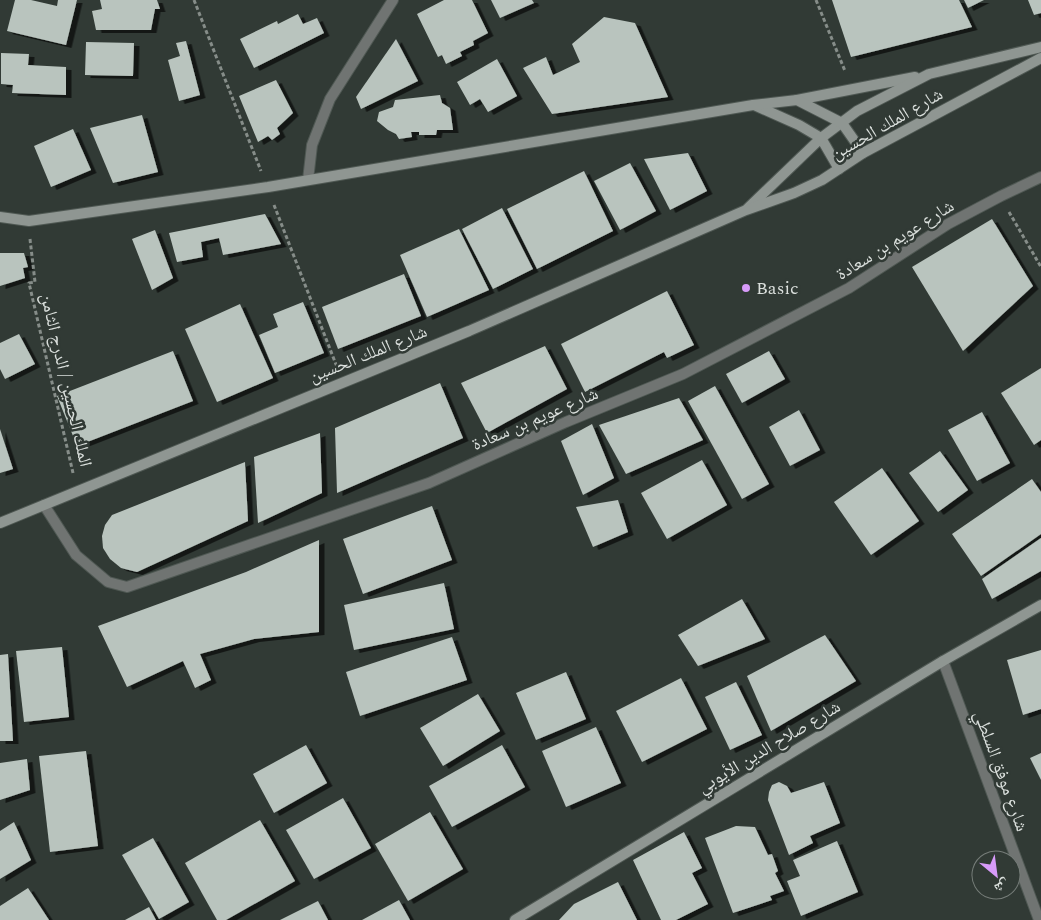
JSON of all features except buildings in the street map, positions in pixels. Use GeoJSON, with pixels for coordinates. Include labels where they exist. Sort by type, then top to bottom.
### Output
{"type":"FeatureCollection","features":[{"type":"Feature","properties":{"kind":"main road","name":"شارع الملك الحسين"},"geometry":{"type":"LineString","coordinates":[[746,210],[821,138],[856,111],[929,74],[1041,47]]}},
{"type":"Feature","properties":{"kind":"main road","name":"شارع الملك الحسين"},"geometry":{"type":"LineString","coordinates":[[0,522],[468,331],[746,210],[794,194],[822,180],[863,153],[1041,58]]}},
{"type":"Feature","properties":{"kind":"main road"},"geometry":{"type":"LineString","coordinates":[[0,217],[29,221],[268,187],[753,105],[797,100],[929,74]]}},
{"type":"Feature","properties":{"kind":"main road"},"geometry":{"type":"LineString","coordinates":[[797,100],[842,123],[863,153]]}},
{"type":"Feature","properties":{"kind":"main road"},"geometry":{"type":"LineString","coordinates":[[753,105],[799,125],[821,138],[839,169]]}},
{"type":"Feature","properties":{"kind":"main road","name":"شارع صلاح الدين الأيوبي"},"geometry":{"type":"LineString","coordinates":[[515,920],[943,661],[1041,605]]}},
{"type":"Feature","properties":{"kind":"street"},"geometry":{"type":"LineString","coordinates":[[308,180],[312,145],[330,99],[392,0]]}},
{"type":"Feature","properties":{"kind":"street","name":"شارع عويم بن سعادة"},"geometry":{"type":"LineString","coordinates":[[44,505],[76,555],[108,582],[126,588],[429,483],[566,422],[683,374],[850,288],[948,224],[1000,196],[1041,177]]}},
{"type":"Feature","properties":{"kind":"street","name":"شارع موفق السلطي"},"geometry":{"type":"LineString","coordinates":[[943,661],[1039,920]]}},
{"type":"Feature","properties":{"kind":"path"},"geometry":{"type":"LineString","coordinates":[[194,0],[342,382]]}},
{"type":"Feature","properties":{"kind":"path"},"geometry":{"type":"LineString","coordinates":[[816,0],[852,89]]}},
{"type":"Feature","properties":{"kind":"path"},"geometry":{"type":"LineString","coordinates":[[1000,196],[1041,268]]}},
{"type":"Feature","properties":{"kind":"path","name":"الملك الحسين / الدرج الثامن"},"geometry":{"type":"LineString","coordinates":[[29,221],[34,282],[29,283],[77,490]]}},
{"type":"Feature","properties":{"kind":"place","name":"Basic"},"geometry":{"type":"Point","coordinates":[746,288]}}]}
